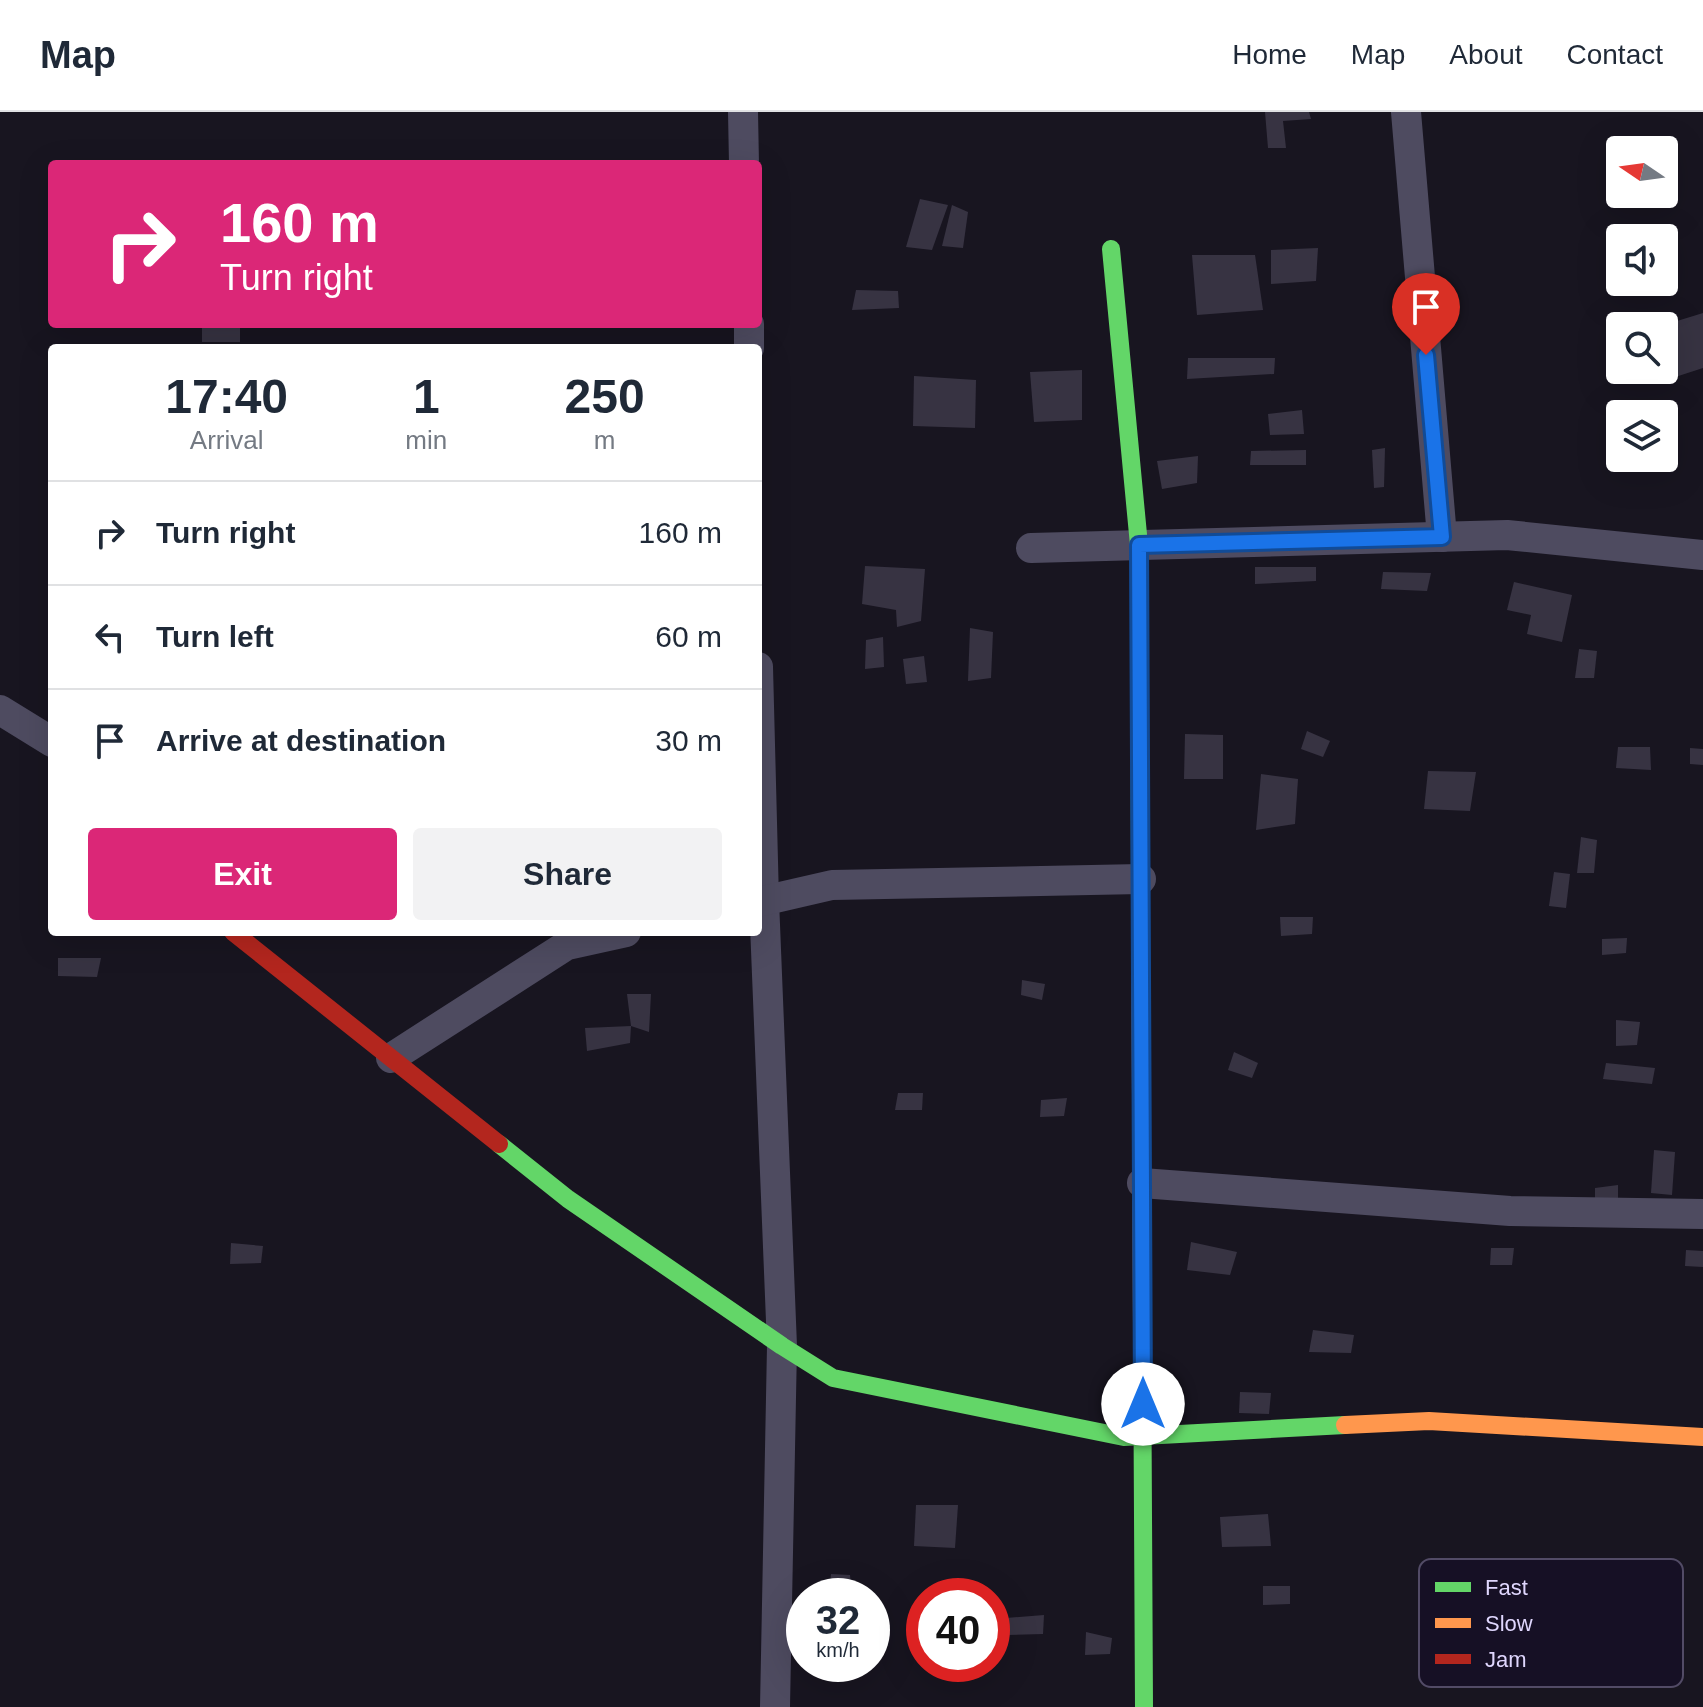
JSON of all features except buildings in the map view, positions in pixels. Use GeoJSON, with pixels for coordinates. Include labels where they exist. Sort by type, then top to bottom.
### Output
{"type":"FeatureCollection","features":[{"type":"Feature","properties":{"kind":"street"},"geometry":{"type":"LineString","coordinates":[[743,112],[744,160]]}},
{"type":"Feature","properties":{"kind":"street"},"geometry":{"type":"LineString","coordinates":[[1406,112],[1442,537]]}},
{"type":"Feature","properties":{"kind":"street"},"geometry":{"type":"LineString","coordinates":[[1111,249],[1139,545],[1144,1707]]}},
{"type":"Feature","properties":{"kind":"street"},"geometry":{"type":"LineString","coordinates":[[1031,548],[1507,535],[1703,555]]}},
{"type":"Feature","properties":{"kind":"street"},"geometry":{"type":"LineString","coordinates":[[0,710],[48,740]]}},
{"type":"Feature","properties":{"kind":"street"},"geometry":{"type":"LineString","coordinates":[[762,901],[832,885],[1141,879]]}},
{"type":"Feature","properties":{"kind":"street"},"geometry":{"type":"LineString","coordinates":[[762,922],[782,1346],[775,1707]]}},
{"type":"Feature","properties":{"kind":"street"},"geometry":{"type":"LineString","coordinates":[[238,936],[568,1199],[833,1378],[1124,1437],[1429,1421],[1703,1437]]}},
{"type":"Feature","properties":{"kind":"street"},"geometry":{"type":"LineString","coordinates":[[391,1058],[567,945],[608,936]]}},
{"type":"Feature","properties":{"kind":"street"},"geometry":{"type":"LineString","coordinates":[[1142,1183],[1510,1211],[1703,1214]]}},
{"type":"Feature","properties":{"kind":"traffic: fast"},"geometry":{"type":"LineString","coordinates":[[1111,249],[1139,545],[1140,869]]}},
{"type":"Feature","properties":{"kind":"traffic: fast"},"geometry":{"type":"LineString","coordinates":[[499,1144],[568,1199],[833,1378],[1124,1437],[1345,1425]]}},
{"type":"Feature","properties":{"kind":"traffic: fast"},"geometry":{"type":"LineString","coordinates":[[1142,1324],[1144,1707]]}},
{"type":"Feature","properties":{"kind":"traffic: slow"},"geometry":{"type":"LineString","coordinates":[[1140,869],[1142,1324]]}},
{"type":"Feature","properties":{"kind":"traffic: slow"},"geometry":{"type":"LineString","coordinates":[[1345,1425],[1429,1421],[1703,1437]]}},
{"type":"Feature","properties":{"kind":"traffic: jam"},"geometry":{"type":"LineString","coordinates":[[238,936],[499,1144]]}},
{"type":"Feature","properties":{"kind":"route"},"geometry":{"type":"LineString","coordinates":[[1143,1404],[1139,545],[1442,537],[1426,355]]}}]}
